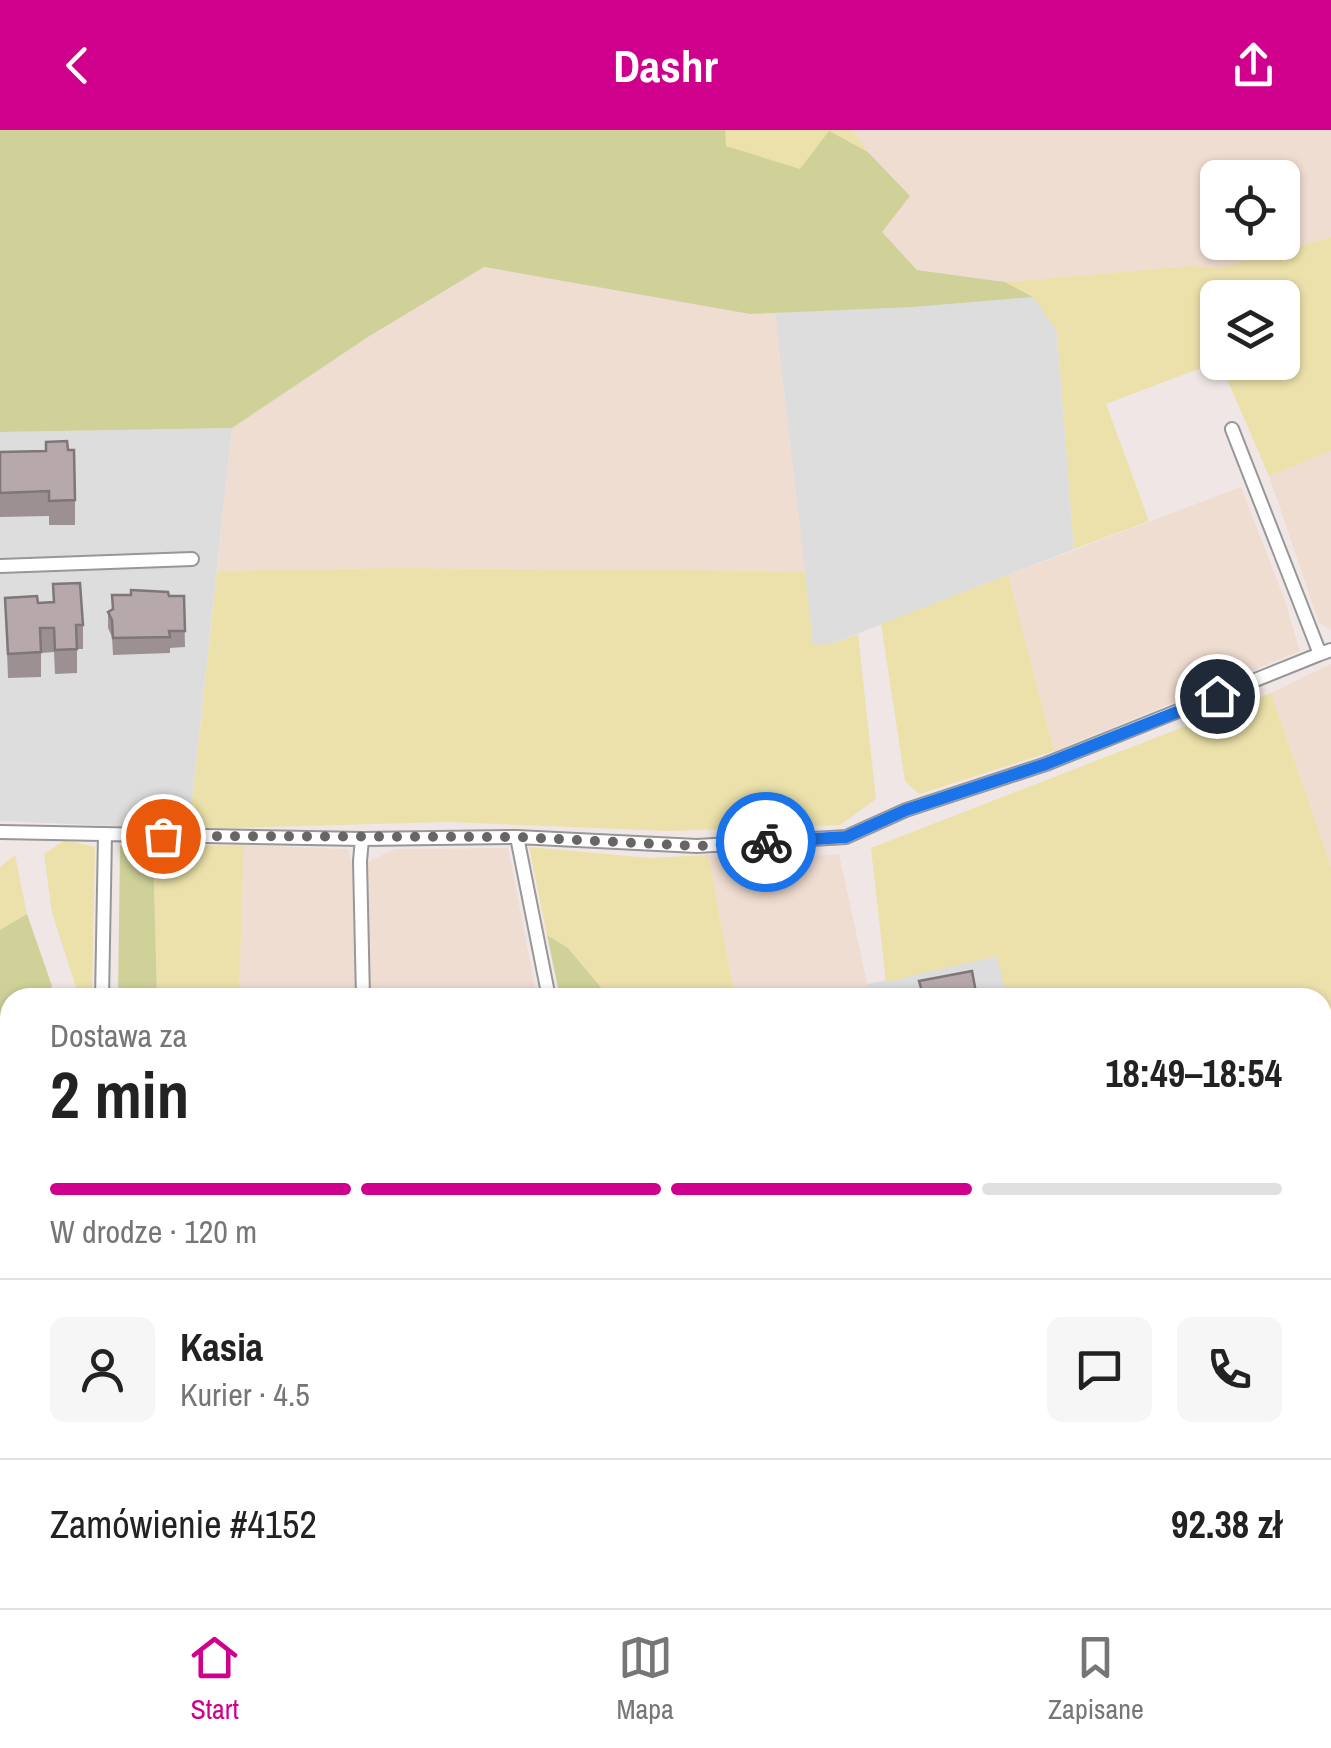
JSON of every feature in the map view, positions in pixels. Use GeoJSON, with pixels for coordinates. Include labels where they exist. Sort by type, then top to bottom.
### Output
{"type":"FeatureCollection","features":[{"type":"Feature","properties":{"kind":"lane"},"geometry":{"type":"LineString","coordinates":[[0,832],[362,839],[517,837],[697,846],[846,837],[906,810],[1046,764],[1326,652],[1232,429]]}},
{"type":"Feature","properties":{"kind":"lane"},"geometry":{"type":"LineString","coordinates":[[0,566],[192,559]]}},
{"type":"Feature","properties":{"kind":"lane"},"geometry":{"type":"LineString","coordinates":[[102,988],[105,834]]}},
{"type":"Feature","properties":{"kind":"lane"},"geometry":{"type":"LineString","coordinates":[[517,837],[547,988]]}},
{"type":"Feature","properties":{"kind":"lane"},"geometry":{"type":"LineString","coordinates":[[362,839],[363,988]]}},
{"type":"Feature","properties":{"kind":"shaded area"},"geometry":{"type":"Polygon","coordinates":[[[725,130],[853,130],[868,152],[829,132],[800,170],[725,146],[725,130]]]}},
{"type":"Feature","properties":{"kind":"shaded area"},"geometry":{"type":"Polygon","coordinates":[[[853,130],[1331,130],[1331,237],[1300,246],[1300,160],[1200,160],[1200,260],[1249,260],[1220,268],[1191,266],[1005,282],[917,270],[881,232],[909,196],[853,130]]]}},
{"type":"Feature","properties":{"kind":"shaded area"},"geometry":{"type":"Polygon","coordinates":[[[1331,237],[1331,451],[1269,476],[1227,380],[1300,380],[1300,280],[1200,280],[1200,368],[1106,404],[1149,521],[1074,549],[1057,331],[1033,297],[1005,282],[1191,266],[1220,268],[1249,260],[1300,260],[1300,246],[1331,237]]]}},
{"type":"Feature","properties":{"kind":"shaded area"},"geometry":{"type":"Polygon","coordinates":[[[484,267],[750,314],[775,313],[805,571],[217,571],[232,428],[368,337],[484,267]]]}},
{"type":"Feature","properties":{"kind":"shaded area"},"geometry":{"type":"Polygon","coordinates":[[[1033,297],[1057,330],[1074,549],[831,644],[813,646],[775,313],[1033,297]]]}},
{"type":"Feature","properties":{"kind":"shaded area"},"geometry":{"type":"Polygon","coordinates":[[[232,428],[189,829],[0,821],[0,432],[232,428]]]}},
{"type":"Feature","properties":{"kind":"shaded area"},"geometry":{"type":"Polygon","coordinates":[[[1331,451],[1331,630],[1319,623],[1269,476],[1331,451]]]}},
{"type":"Feature","properties":{"kind":"shaded area"},"geometry":{"type":"Polygon","coordinates":[[[1241,487],[1300,651],[1054,751],[1008,575],[1241,487]]]}},
{"type":"Feature","properties":{"kind":"shaded area"},"geometry":{"type":"Polygon","coordinates":[[[217,571],[805,571],[813,645],[831,644],[858,634],[876,799],[840,825],[668,831],[449,822],[189,829],[217,571]]]}},
{"type":"Feature","properties":{"kind":"shaded area"},"geometry":{"type":"Polygon","coordinates":[[[1008,575],[1054,751],[919,794],[905,781],[881,624],[1008,575]]]}},
{"type":"Feature","properties":{"kind":"shaded area"},"geometry":{"type":"Polygon","coordinates":[[[1331,664],[1331,866],[1271,693],[1331,664]]]}},
{"type":"Feature","properties":{"kind":"shaded area"},"geometry":{"type":"Polygon","coordinates":[[[1271,693],[1331,866],[1331,988],[1005,988],[997,956],[886,982],[871,848],[1271,693]]]}},
{"type":"Feature","properties":{"kind":"shaded area"},"geometry":{"type":"Polygon","coordinates":[[[65,840],[95,847],[92,988],[76,988],[52,913],[44,854],[65,840]]]}},
{"type":"Feature","properties":{"kind":"shaded area"},"geometry":{"type":"Polygon","coordinates":[[[244,845],[348,849],[352,865],[356,988],[239,988],[244,845]]]}},
{"type":"Feature","properties":{"kind":"shaded area"},"geometry":{"type":"Polygon","coordinates":[[[244,845],[239,988],[157,988],[153,846],[244,845]]]}},
{"type":"Feature","properties":{"kind":"shaded area"},"geometry":{"type":"Polygon","coordinates":[[[529,847],[650,858],[708,855],[733,988],[601,988],[568,948],[547,935],[529,847]]]}},
{"type":"Feature","properties":{"kind":"shaded area"},"geometry":{"type":"Polygon","coordinates":[[[508,848],[535,988],[370,988],[368,862],[395,849],[508,848]]]}},
{"type":"Feature","properties":{"kind":"shaded area"},"geometry":{"type":"Polygon","coordinates":[[[839,854],[868,988],[733,988],[708,855],[781,858],[839,854]]]}},
{"type":"Feature","properties":{"kind":"shaded area"},"geometry":{"type":"Polygon","coordinates":[[[15,855],[27,914],[0,930],[0,867],[15,855]]]}},
{"type":"Feature","properties":{"kind":"shaded area"},"geometry":{"type":"Polygon","coordinates":[[[998,956],[1005,988],[864,988],[863,985],[998,956]]]}},
{"type":"Feature","properties":{"kind":"green space"},"geometry":{"type":"Polygon","coordinates":[[[0,130],[725,130],[726,146],[800,169],[829,131],[868,152],[910,196],[882,232],[917,270],[1005,282],[1033,297],[750,314],[484,267],[368,337],[232,428],[0,432],[0,130]]]}},
{"type":"Feature","properties":{"kind":"green space"},"geometry":{"type":"Polygon","coordinates":[[[120,846],[153,846],[157,988],[118,988],[120,846]]]}},
{"type":"Feature","properties":{"kind":"green space"},"geometry":{"type":"Polygon","coordinates":[[[27,914],[52,988],[0,988],[0,930],[27,914]]]}},
{"type":"Feature","properties":{"kind":"green space"},"geometry":{"type":"Polygon","coordinates":[[[547,935],[568,948],[601,988],[558,988],[547,935]]]}},
{"type":"Feature","properties":{"kind":"building"},"geometry":{"type":"Polygon","coordinates":[[[67,441],[68,450],[74,450],[75,500],[49,501],[49,491],[0,493],[0,452],[46,451],[46,442],[67,441]]]}},
{"type":"Feature","properties":{"kind":"building"},"geometry":{"type":"Polygon","coordinates":[[[80,583],[83,625],[76,625],[77,649],[55,650],[54,628],[40,628],[41,652],[8,654],[5,598],[37,596],[38,603],[54,602],[53,584],[80,583]]]}},
{"type":"Feature","properties":{"kind":"building"},"geometry":{"type":"Polygon","coordinates":[[[131,590],[184,596],[185,631],[169,631],[170,637],[113,638],[108,612],[113,609],[112,595],[131,595],[131,590]]]}},
{"type":"Feature","properties":{"kind":"building"},"geometry":{"type":"Polygon","coordinates":[[[972,971],[975,988],[921,988],[919,981],[972,971]]]}},
{"type":"Feature","properties":{"kind":"way so far"},"geometry":{"type":"LineString","coordinates":[[163,836],[517,837],[697,846],[766,842]]}},
{"type":"Feature","properties":{"kind":"route"},"geometry":{"type":"LineString","coordinates":[[766,842],[846,837],[906,810],[1046,764],[1217,696]]}}]}
